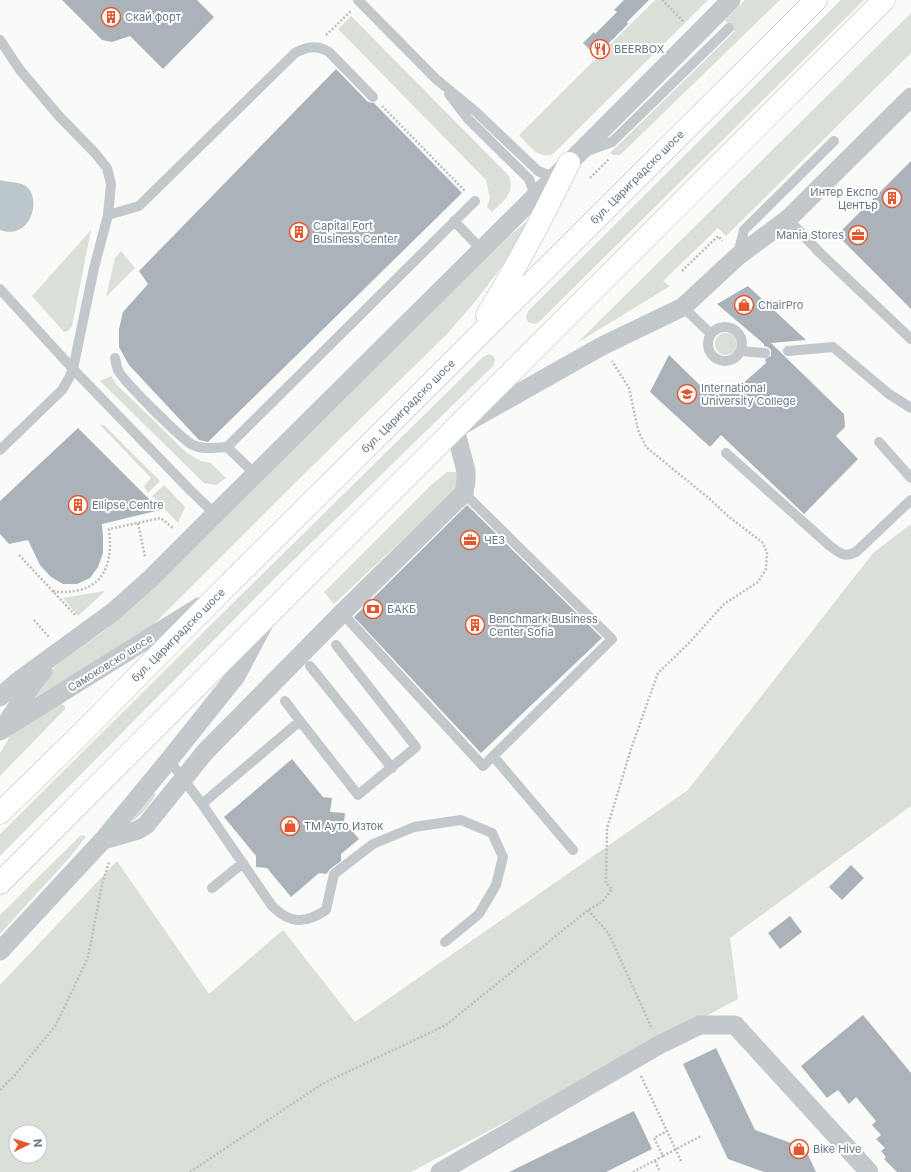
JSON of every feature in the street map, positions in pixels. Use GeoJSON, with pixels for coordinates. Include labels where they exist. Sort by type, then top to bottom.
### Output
{"type":"FeatureCollection","features":[{"type":"Feature","properties":{"kind":"highway","name":"бул. Цариградско шосе"},"geometry":{"type":"LineString","coordinates":[[0,812],[816,0]]}},
{"type":"Feature","properties":{"kind":"highway"},"geometry":{"type":"LineString","coordinates":[[0,884],[884,0]]}},
{"type":"Feature","properties":{"kind":"highway"},"geometry":{"type":"LineString","coordinates":[[469,345],[517,266],[569,163]]}},
{"type":"Feature","properties":{"kind":"street"},"geometry":{"type":"LineString","coordinates":[[0,697],[56,645],[114,612],[151,578],[731,0]]}},
{"type":"Feature","properties":{"kind":"street"},"geometry":{"type":"LineString","coordinates":[[103,840],[138,830],[146,826],[205,752],[342,613],[464,493],[466,471],[455,430],[602,346],[683,307],[738,256],[788,219],[911,97]]}},
{"type":"Feature","properties":{"kind":"street","name":"Самоковско шосе"},"geometry":{"type":"LineString","coordinates":[[1,731],[217,596]]}},
{"type":"Feature","properties":{"kind":"street"},"geometry":{"type":"LineString","coordinates":[[0,951],[103,840],[170,760],[236,676],[269,615]]}},
{"type":"Feature","properties":{"kind":"street"},"geometry":{"type":"LineString","coordinates":[[1,731],[56,645]]}},
{"type":"Feature","properties":{"kind":"street"},"geometry":{"type":"LineString","coordinates":[[440,1172],[659,1045],[700,1025],[735,1025],[869,1172]]}},
{"type":"Feature","properties":{"kind":"lane"},"geometry":{"type":"LineString","coordinates":[[359,1],[436,78],[475,111],[538,171],[548,175],[554,175],[569,163],[612,142],[729,28]]}},
{"type":"Feature","properties":{"kind":"lane"},"geometry":{"type":"LineString","coordinates":[[0,40],[20,70],[59,116],[95,153],[107,168],[111,184],[108,215],[94,268],[73,369],[62,390],[0,450]]}},
{"type":"Feature","properties":{"kind":"lane"},"geometry":{"type":"LineString","coordinates":[[108,215],[139,206],[295,53],[304,48],[314,46],[329,52],[373,97]]}},
{"type":"Feature","properties":{"kind":"lane"},"geometry":{"type":"LineString","coordinates":[[436,78],[468,119],[529,179],[533,190],[533,195],[530,202]]}},
{"type":"Feature","properties":{"kind":"lane"},"geometry":{"type":"LineString","coordinates":[[738,256],[744,230],[834,141]]}},
{"type":"Feature","properties":{"kind":"lane"},"geometry":{"type":"LineString","coordinates":[[116,358],[118,370],[125,381],[191,444],[201,448],[227,447],[475,201]]}},
{"type":"Feature","properties":{"kind":"lane"},"geometry":{"type":"LineString","coordinates":[[788,219],[818,251],[911,339]]}},
{"type":"Feature","properties":{"kind":"lane"},"geometry":{"type":"LineString","coordinates":[[454,221],[481,249]]}},
{"type":"Feature","properties":{"kind":"lane"},"geometry":{"type":"LineString","coordinates":[[0,289],[73,369],[215,514]]}},
{"type":"Feature","properties":{"kind":"lane"},"geometry":{"type":"LineString","coordinates":[[683,307],[712,334]]}},
{"type":"Feature","properties":{"kind":"lane"},"geometry":{"type":"LineString","coordinates":[[721,327],[732,328],[740,335],[743,346],[741,352],[733,360],[722,361],[716,359],[709,350],[709,339],[712,334],[721,327]]}},
{"type":"Feature","properties":{"kind":"lane"},"geometry":{"type":"LineString","coordinates":[[788,351],[833,347],[889,394],[911,408]]}},
{"type":"Feature","properties":{"kind":"lane"},"geometry":{"type":"LineString","coordinates":[[741,352],[765,353]]}},
{"type":"Feature","properties":{"kind":"lane"},"geometry":{"type":"LineString","coordinates":[[879,442],[911,478]]}},
{"type":"Feature","properties":{"kind":"lane"},"geometry":{"type":"LineString","coordinates":[[227,447],[255,474]]}},
{"type":"Feature","properties":{"kind":"lane"},"geometry":{"type":"LineString","coordinates":[[726,453],[830,546],[841,554],[850,555],[856,552],[911,500]]}},
{"type":"Feature","properties":{"kind":"lane"},"geometry":{"type":"LineString","coordinates":[[342,613],[483,766],[612,639],[464,493]]}},
{"type":"Feature","properties":{"kind":"lane"},"geometry":{"type":"LineString","coordinates":[[285,701],[358,795],[416,747],[336,645]]}},
{"type":"Feature","properties":{"kind":"lane"},"geometry":{"type":"LineString","coordinates":[[310,666],[392,768]]}},
{"type":"Feature","properties":{"kind":"lane"},"geometry":{"type":"LineString","coordinates":[[202,804],[300,721]]}},
{"type":"Feature","properties":{"kind":"lane"},"geometry":{"type":"LineString","coordinates":[[493,756],[573,850]]}},
{"type":"Feature","properties":{"kind":"lane"},"geometry":{"type":"LineString","coordinates":[[170,760],[272,906],[280,914],[291,919],[310,920],[326,910],[334,874],[373,844],[414,827],[461,820],[492,833],[503,857],[496,885],[479,914],[445,942]]}},
{"type":"Feature","properties":{"kind":"lane"},"geometry":{"type":"LineString","coordinates":[[212,888],[243,864]]}},
{"type":"Feature","properties":{"kind":"path"},"geometry":{"type":"LineString","coordinates":[[662,0],[688,26]]}},
{"type":"Feature","properties":{"kind":"path"},"geometry":{"type":"LineString","coordinates":[[314,46],[351,10]]}},
{"type":"Feature","properties":{"kind":"path"},"geometry":{"type":"LineString","coordinates":[[373,97],[475,201]]}},
{"type":"Feature","properties":{"kind":"path"},"geometry":{"type":"LineString","coordinates":[[590,178],[607,160]]}},
{"type":"Feature","properties":{"kind":"path"},"geometry":{"type":"LineString","coordinates":[[682,271],[718,236],[722,240]]}},
{"type":"Feature","properties":{"kind":"path"},"geometry":{"type":"LineString","coordinates":[[190,1172],[322,1084],[446,1025],[588,910],[602,902],[612,889],[606,883],[607,828],[631,749],[658,673],[724,604],[758,582],[766,569],[767,552],[762,542],[729,517],[711,500],[646,446],[638,430],[629,388],[602,346]]}},
{"type":"Feature","properties":{"kind":"path"},"geometry":{"type":"LineString","coordinates":[[53,591],[63,593],[90,587],[100,578],[109,558],[109,529],[161,518],[176,531]]}},
{"type":"Feature","properties":{"kind":"path"},"geometry":{"type":"LineString","coordinates":[[138,523],[146,561]]}},
{"type":"Feature","properties":{"kind":"path"},"geometry":{"type":"LineString","coordinates":[[19,554],[80,621]]}},
{"type":"Feature","properties":{"kind":"path"},"geometry":{"type":"LineString","coordinates":[[34,620],[56,645]]}},
{"type":"Feature","properties":{"kind":"path"},"geometry":{"type":"LineString","coordinates":[[0,1090],[15,1075],[56,1025],[88,957],[102,885],[112,855],[103,840]]}},
{"type":"Feature","properties":{"kind":"path"},"geometry":{"type":"LineString","coordinates":[[588,910],[609,934],[646,1016]]}},
{"type":"Feature","properties":{"kind":"path"},"geometry":{"type":"LineString","coordinates":[[650,1096],[682,1163]]}},
{"type":"Feature","properties":{"kind":"path"},"geometry":{"type":"LineString","coordinates":[[663,1156],[654,1138],[667,1131]]}},
{"type":"Feature","properties":{"kind":"path"},"geometry":{"type":"LineString","coordinates":[[633,1172],[701,1136]]}},
{"type":"Feature","properties":{"kind":"path"},"geometry":{"type":"LineString","coordinates":[[655,1161],[660,1172]]}},
{"type":"Feature","properties":{"kind":"shaded area"},"geometry":{"type":"Polygon","coordinates":[[[655,0],[708,0],[553,154],[543,155],[530,147],[519,135],[655,0]]]}},
{"type":"Feature","properties":{"kind":"shaded area"},"geometry":{"type":"Polygon","coordinates":[[[745,0],[780,0],[620,155],[613,155],[610,153],[735,31],[725,20],[745,0]]]}},
{"type":"Feature","properties":{"kind":"shaded area"},"geometry":{"type":"Polygon","coordinates":[[[841,0],[864,0],[539,322],[534,324],[528,322],[526,318],[528,311],[841,0]]]}},
{"type":"Feature","properties":{"kind":"shaded area"},"geometry":{"type":"Polygon","coordinates":[[[911,13],[911,53],[726,236],[718,228],[663,281],[670,286],[577,343],[911,13]]]}},
{"type":"Feature","properties":{"kind":"shaded area"},"geometry":{"type":"Polygon","coordinates":[[[351,16],[509,176],[511,188],[504,200],[492,212],[487,207],[490,198],[486,180],[338,29],[351,16]]]}},
{"type":"Feature","properties":{"kind":"shaded area"},"geometry":{"type":"Polygon","coordinates":[[[0,180],[22,184],[29,189],[32,196],[32,214],[27,223],[20,229],[11,232],[0,230],[0,180]]]}},
{"type":"Feature","properties":{"kind":"shaded area"},"geometry":{"type":"Polygon","coordinates":[[[532,217],[509,257],[474,303],[447,334],[150,628],[116,650],[34,698],[34,687],[58,664],[104,631],[144,595],[509,236],[532,217]]]}},
{"type":"Feature","properties":{"kind":"shaded area"},"geometry":{"type":"Polygon","coordinates":[[[91,230],[72,326],[68,331],[64,332],[32,296],[91,230]]]}},
{"type":"Feature","properties":{"kind":"shaded area"},"geometry":{"type":"Polygon","coordinates":[[[121,251],[135,268],[106,297],[115,258],[121,251]]]}},
{"type":"Feature","properties":{"kind":"shaded area"},"geometry":{"type":"Polygon","coordinates":[[[726,333],[734,336],[737,344],[734,352],[726,355],[718,352],[715,344],[718,336],[726,333]]]}},
{"type":"Feature","properties":{"kind":"shaded area"},"geometry":{"type":"Polygon","coordinates":[[[490,354],[495,359],[494,365],[274,579],[0,856],[0,834],[484,356],[490,354]]]}},
{"type":"Feature","properties":{"kind":"shaded area"},"geometry":{"type":"Polygon","coordinates":[[[111,376],[117,385],[187,453],[201,461],[211,463],[226,478],[216,485],[204,483],[100,381],[111,376]]]}},
{"type":"Feature","properties":{"kind":"shaded area"},"geometry":{"type":"Polygon","coordinates":[[[99,424],[105,426],[160,481],[148,493],[144,486],[151,478],[99,424]]]}},
{"type":"Feature","properties":{"kind":"shaded area"},"geometry":{"type":"Polygon","coordinates":[[[447,472],[457,472],[457,486],[451,494],[334,604],[324,592],[430,486],[447,472]]]}},
{"type":"Feature","properties":{"kind":"shaded area"},"geometry":{"type":"Polygon","coordinates":[[[164,485],[185,507],[178,523],[152,496],[164,485]]]}},
{"type":"Feature","properties":{"kind":"shaded area"},"geometry":{"type":"Polygon","coordinates":[[[911,524],[911,806],[730,938],[738,999],[411,1172],[0,1172],[0,985],[117,861],[209,994],[283,930],[355,1022],[688,790],[873,553],[911,524]]]}},
{"type":"Feature","properties":{"kind":"shaded area"},"geometry":{"type":"Polygon","coordinates":[[[105,591],[78,616],[63,598],[105,591]]]}},
{"type":"Feature","properties":{"kind":"shaded area"},"geometry":{"type":"Polygon","coordinates":[[[60,704],[65,706],[65,709],[0,776],[0,753],[13,731],[60,704]]]}},
{"type":"Feature","properties":{"kind":"shaded area"},"geometry":{"type":"Polygon","coordinates":[[[154,792],[155,794],[152,801],[135,820],[130,820],[154,792]]]}},
{"type":"Feature","properties":{"kind":"shaded area"},"geometry":{"type":"Polygon","coordinates":[[[83,835],[85,838],[70,857],[0,934],[0,915],[80,836],[83,835]]]}},
{"type":"Feature","properties":{"kind":"building"},"geometry":{"type":"Polygon","coordinates":[[[62,0],[197,0],[214,17],[163,69],[130,36],[112,42],[102,40],[62,0]]]}},
{"type":"Feature","properties":{"kind":"building"},"geometry":{"type":"Polygon","coordinates":[[[624,0],[649,0],[627,22],[628,24],[596,56],[583,43],[594,32],[595,34],[617,12],[614,10],[624,0]]]}},
{"type":"Feature","properties":{"kind":"building","name":"Capital Fort Business Center"},"geometry":{"type":"Polygon","coordinates":[[[336,69],[368,102],[374,103],[462,193],[208,442],[199,440],[129,365],[119,347],[119,329],[123,312],[148,284],[139,271],[336,69]]]}},
{"type":"Feature","properties":{"kind":"building","name":"Интер Експо Център"},"geometry":{"type":"Polygon","coordinates":[[[911,161],[911,309],[837,235],[911,161]]]}},
{"type":"Feature","properties":{"kind":"building"},"geometry":{"type":"Polygon","coordinates":[[[748,286],[806,340],[771,343],[844,414],[845,427],[836,436],[858,459],[804,514],[721,435],[710,447],[650,392],[669,355],[708,393],[740,386],[766,363],[765,359],[771,356],[771,350],[764,346],[764,344],[717,304],[748,286]]]}},
{"type":"Feature","properties":{"kind":"building","name":"Ellipse Centre"},"geometry":{"type":"Polygon","coordinates":[[[78,428],[160,510],[102,524],[103,553],[98,567],[90,578],[77,584],[63,584],[51,577],[40,565],[28,540],[9,544],[0,534],[0,501],[78,428]]]}},
{"type":"Feature","properties":{"kind":"building","name":"Benchmark Business Center Sofia"},"geometry":{"type":"Polygon","coordinates":[[[467,505],[602,638],[481,753],[354,617],[467,505]]]}},
{"type":"Feature","properties":{"kind":"building"},"geometry":{"type":"Polygon","coordinates":[[[292,759],[323,797],[332,798],[330,812],[345,813],[344,822],[359,839],[341,854],[341,861],[326,874],[319,873],[291,897],[267,868],[256,867],[256,856],[224,817],[292,759]]]}},
{"type":"Feature","properties":{"kind":"building"},"geometry":{"type":"Polygon","coordinates":[[[851,865],[864,878],[842,900],[829,887],[851,865]]]}},
{"type":"Feature","properties":{"kind":"building"},"geometry":{"type":"Polygon","coordinates":[[[790,916],[802,932],[780,949],[768,933],[790,916]]]}},
{"type":"Feature","properties":{"kind":"building"},"geometry":{"type":"Polygon","coordinates":[[[863,1015],[911,1073],[911,1172],[897,1172],[884,1159],[886,1157],[881,1151],[885,1148],[876,1139],[881,1135],[872,1125],[876,1121],[856,1097],[849,1104],[838,1090],[827,1098],[801,1066],[863,1015]]]}},
{"type":"Feature","properties":{"kind":"building"},"geometry":{"type":"Polygon","coordinates":[[[716,1048],[755,1130],[805,1148],[816,1172],[764,1172],[728,1159],[683,1064],[716,1048]]]}},
{"type":"Feature","properties":{"kind":"building"},"geometry":{"type":"Polygon","coordinates":[[[634,1111],[652,1149],[606,1172],[509,1172],[634,1111]]]}},
{"type":"Feature","properties":{"kind":"place","name":"Скай форт"},"geometry":{"type":"Point","coordinates":[111,17]}},
{"type":"Feature","properties":{"kind":"place","name":"BEERBOX"},"geometry":{"type":"Point","coordinates":[600,49]}},
{"type":"Feature","properties":{"kind":"place","name":"Интер Експо Център"},"geometry":{"type":"Point","coordinates":[892,198]}},
{"type":"Feature","properties":{"kind":"place","name":"Capital Fort Business Center"},"geometry":{"type":"Point","coordinates":[299,232]}},
{"type":"Feature","properties":{"kind":"place","name":"Mania Stores"},"geometry":{"type":"Point","coordinates":[858,235]}},
{"type":"Feature","properties":{"kind":"place","name":"ChairPro"},"geometry":{"type":"Point","coordinates":[744,305]}},
{"type":"Feature","properties":{"kind":"place","name":"International University College"},"geometry":{"type":"Point","coordinates":[687,394]}},
{"type":"Feature","properties":{"kind":"place","name":"Ellipse Centre"},"geometry":{"type":"Point","coordinates":[78,505]}},
{"type":"Feature","properties":{"kind":"place","name":"ЧЕЗ"},"geometry":{"type":"Point","coordinates":[470,540]}},
{"type":"Feature","properties":{"kind":"place","name":"БАКБ"},"geometry":{"type":"Point","coordinates":[373,609]}},
{"type":"Feature","properties":{"kind":"place","name":"Benchmark Business Center Sofia"},"geometry":{"type":"Point","coordinates":[475,625]}},
{"type":"Feature","properties":{"kind":"place","name":"ТМ Ауто Изток"},"geometry":{"type":"Point","coordinates":[290,826]}},
{"type":"Feature","properties":{"kind":"place","name":"Bike Hive"},"geometry":{"type":"Point","coordinates":[799,1149]}}]}
